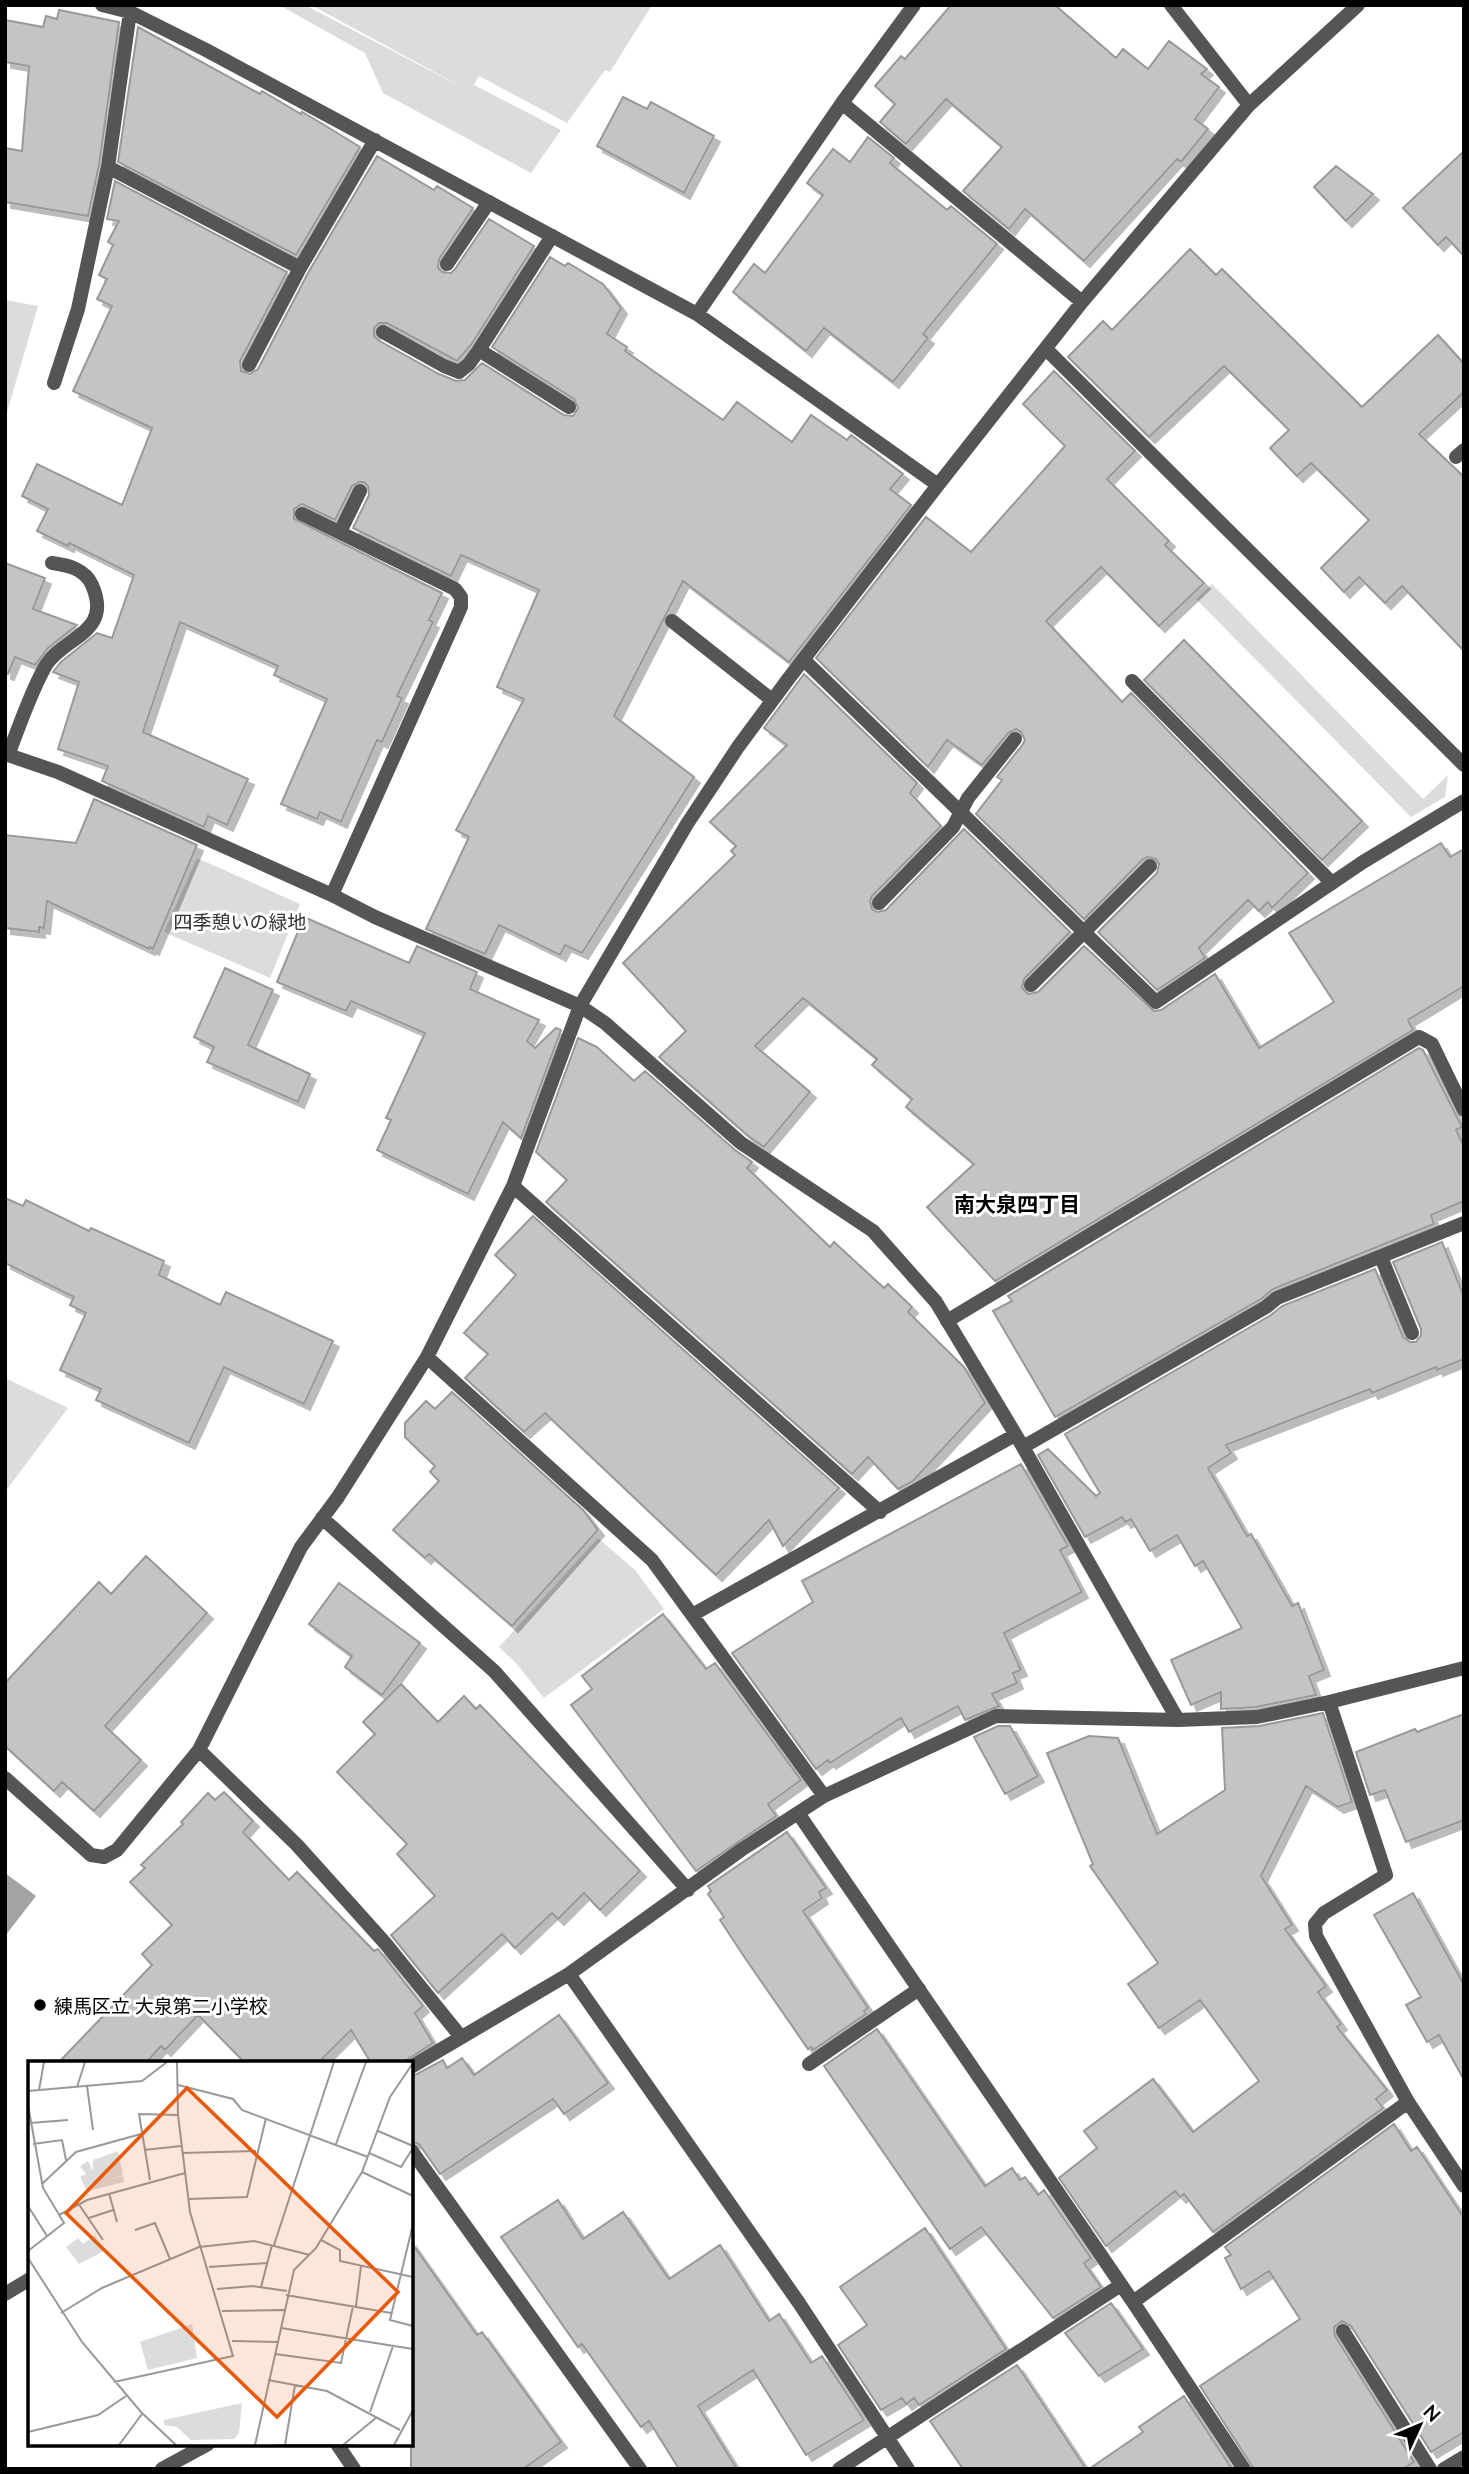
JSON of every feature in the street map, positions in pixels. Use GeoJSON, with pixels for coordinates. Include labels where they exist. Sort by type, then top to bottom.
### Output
{"type":"FeatureCollection","features":[{"type":"Feature","properties":{"kind":"street"},"geometry":{"type":"LineString","coordinates":[[102,5],[130,12],[375,140],[697,314],[938,485]]}},
{"type":"Feature","properties":{"kind":"street"},"geometry":{"type":"LineString","coordinates":[[697,314],[842,103],[914,5]]}},
{"type":"Feature","properties":{"kind":"street"},"geometry":{"type":"LineString","coordinates":[[1171,5],[1249,105]]}},
{"type":"Feature","properties":{"kind":"street"},"geometry":{"type":"LineString","coordinates":[[5,1778],[91,1855],[104,1857],[117,1850],[200,1750],[301,1547],[338,1497],[427,1357],[513,1185],[580,1006],[687,824],[772,699],[1082,302],[1249,105],[1358,5]]}},
{"type":"Feature","properties":{"kind":"street"},"geometry":{"type":"LineString","coordinates":[[54,383],[78,309],[108,167],[130,12]]}},
{"type":"Feature","properties":{"kind":"street"},"geometry":{"type":"LineString","coordinates":[[842,103],[1082,302]]}},
{"type":"Feature","properties":{"kind":"street"},"geometry":{"type":"LineString","coordinates":[[249,365],[300,268],[375,140]]}},
{"type":"Feature","properties":{"kind":"street"},"geometry":{"type":"LineString","coordinates":[[108,167],[300,268]]}},
{"type":"Feature","properties":{"kind":"street"},"geometry":{"type":"LineString","coordinates":[[447,264],[489,202]]}},
{"type":"Feature","properties":{"kind":"street"},"geometry":{"type":"LineString","coordinates":[[383,332],[459,372],[479,350],[552,236]]}},
{"type":"Feature","properties":{"kind":"street"},"geometry":{"type":"LineString","coordinates":[[1046,349],[1464,765]]}},
{"type":"Feature","properties":{"kind":"street"},"geometry":{"type":"LineString","coordinates":[[479,350],[569,407]]}},
{"type":"Feature","properties":{"kind":"street"},"geometry":{"type":"LineString","coordinates":[[340,532],[360,491]]}},
{"type":"Feature","properties":{"kind":"street"},"geometry":{"type":"LineString","coordinates":[[302,514],[455,589],[461,597],[461,607],[332,895]]}},
{"type":"Feature","properties":{"kind":"street"},"geometry":{"type":"LineString","coordinates":[[52,563],[79,570],[90,580],[97,609],[92,624],[82,636],[59,650],[47,664],[7,754],[58,772],[332,895],[375,917],[580,1006],[605,1023],[741,1143],[873,1231],[936,1301],[1178,1720]]}},
{"type":"Feature","properties":{"kind":"street"},"geometry":{"type":"LineString","coordinates":[[672,621],[772,699]]}},
{"type":"Feature","properties":{"kind":"street"},"geometry":{"type":"LineString","coordinates":[[804,660],[1156,1002],[1332,883],[1464,801]]}},
{"type":"Feature","properties":{"kind":"street"},"geometry":{"type":"LineString","coordinates":[[1132,681],[1332,883]]}},
{"type":"Feature","properties":{"kind":"street"},"geometry":{"type":"LineString","coordinates":[[879,903],[953,827],[968,798],[1015,739]]}},
{"type":"Feature","properties":{"kind":"street"},"geometry":{"type":"LineString","coordinates":[[1031,985],[1150,866]]}},
{"type":"Feature","properties":{"kind":"street"},"geometry":{"type":"LineString","coordinates":[[947,1321],[1419,1037],[1432,1044],[1464,1110]]}},
{"type":"Feature","properties":{"kind":"street"},"geometry":{"type":"LineString","coordinates":[[513,1185],[880,1512]]}},
{"type":"Feature","properties":{"kind":"street"},"geometry":{"type":"LineString","coordinates":[[692,1615],[880,1512],[1019,1441],[1266,1307],[1277,1298],[1464,1223]]}},
{"type":"Feature","properties":{"kind":"street"},"geometry":{"type":"LineString","coordinates":[[1381,1257],[1412,1333]]}},
{"type":"Feature","properties":{"kind":"street"},"geometry":{"type":"LineString","coordinates":[[427,1357],[652,1559],[824,1796]]}},
{"type":"Feature","properties":{"kind":"street"},"geometry":{"type":"LineString","coordinates":[[322,1518],[494,1671],[688,1890]]}},
{"type":"Feature","properties":{"kind":"street"},"geometry":{"type":"LineString","coordinates":[[413,2066],[569,1974],[741,1850],[824,1796],[996,1716],[1178,1720],[1257,1717],[1464,1668]]}},
{"type":"Feature","properties":{"kind":"street"},"geometry":{"type":"LineString","coordinates":[[1329,1702],[1387,1875],[1324,1913],[1315,1924],[1316,1936],[1408,2102],[1464,2186]]}},
{"type":"Feature","properties":{"kind":"street"},"geometry":{"type":"LineString","coordinates":[[200,1750],[297,1844],[385,1943],[461,2038]]}},
{"type":"Feature","properties":{"kind":"street"},"geometry":{"type":"LineString","coordinates":[[798,1813],[1133,2302],[1244,2469]]}},
{"type":"Feature","properties":{"kind":"street"},"geometry":{"type":"LineString","coordinates":[[569,1974],[799,2302],[908,2469]]}},
{"type":"Feature","properties":{"kind":"street"},"geometry":{"type":"LineString","coordinates":[[809,2064],[919,1989]]}},
{"type":"Feature","properties":{"kind":"street"},"geometry":{"type":"LineString","coordinates":[[1133,2302],[1408,2102]]}},
{"type":"Feature","properties":{"kind":"street"},"geometry":{"type":"LineString","coordinates":[[413,2153],[640,2469]]}},
{"type":"Feature","properties":{"kind":"street"},"geometry":{"type":"LineString","coordinates":[[5,2294],[28,2280]]}},
{"type":"Feature","properties":{"kind":"street"},"geometry":{"type":"LineString","coordinates":[[839,2469],[1121,2285]]}},
{"type":"Feature","properties":{"kind":"street"},"geometry":{"type":"LineString","coordinates":[[1343,2331],[1430,2469]]}},
{"type":"Feature","properties":{"kind":"street"},"geometry":{"type":"LineString","coordinates":[[162,2469],[204,2446]]}},
{"type":"Feature","properties":{"kind":"street"},"geometry":{"type":"LineString","coordinates":[[338,2446],[354,2469]]}},
{"type":"Feature","properties":{"kind":"street"},"geometry":{"type":"LineString","coordinates":[[1444,2469],[1464,2457]]}},
{"type":"Feature","properties":{"kind":"green space"},"geometry":{"type":"Polygon","coordinates":[[[279,5],[305,5],[471,92],[311,5],[652,5],[610,72],[605,70],[567,123],[479,76],[474,85],[561,130],[531,173],[383,93],[365,53],[279,5]]]}},
{"type":"Feature","properties":{"kind":"green space"},"geometry":{"type":"Polygon","coordinates":[[[5,300],[38,306],[5,419],[5,300]]]}},
{"type":"Feature","properties":{"kind":"green space"},"geometry":{"type":"Polygon","coordinates":[[[1212,584],[1423,799],[1448,775],[1445,797],[1411,817],[1196,599],[1212,584]]]}},
{"type":"Feature","properties":{"kind":"green space","name":"四季憩いの緑地"},"geometry":{"type":"Polygon","coordinates":[[[197,858],[300,904],[270,978],[164,932],[197,858]]]}},
{"type":"Feature","properties":{"kind":"green space"},"geometry":{"type":"Polygon","coordinates":[[[5,1378],[68,1408],[5,1492],[5,1378]]]}},
{"type":"Feature","properties":{"kind":"green space"},"geometry":{"type":"Polygon","coordinates":[[[598,1538],[635,1570],[664,1609],[544,1698],[499,1647],[598,1538]]]}},
{"type":"Feature","properties":{"kind":"shaded area"},"geometry":{"type":"Polygon","coordinates":[[[5,1873],[36,1896],[5,1936],[5,1873]]]}},
{"type":"Feature","properties":{"kind":"building"},"geometry":{"type":"Polygon","coordinates":[[[951,5],[1055,5],[1116,58],[1123,49],[1148,69],[1169,41],[1207,69],[1201,74],[1219,87],[1195,119],[1208,129],[1181,162],[1177,159],[1084,261],[1025,209],[1009,229],[963,191],[1002,147],[946,99],[906,144],[880,122],[895,104],[875,86],[901,56],[905,59],[951,5]]]}},
{"type":"Feature","properties":{"kind":"building"},"geometry":{"type":"Polygon","coordinates":[[[59,10],[119,22],[99,165],[88,216],[5,202],[5,148],[22,151],[29,66],[5,62],[5,20],[43,27],[46,16],[57,19],[59,10]]]}},
{"type":"Feature","properties":{"kind":"building"},"geometry":{"type":"Polygon","coordinates":[[[138,27],[260,94],[262,91],[301,114],[302,112],[360,147],[296,255],[118,162],[138,27]]]}},
{"type":"Feature","properties":{"kind":"building"},"geometry":{"type":"Polygon","coordinates":[[[623,97],[647,109],[651,102],[714,136],[684,193],[597,146],[623,97]]]}},
{"type":"Feature","properties":{"kind":"building"},"geometry":{"type":"Polygon","coordinates":[[[868,137],[894,158],[890,163],[947,210],[951,206],[997,244],[923,334],[928,338],[893,382],[824,328],[806,351],[733,292],[754,264],[765,273],[823,195],[807,183],[833,149],[850,162],[868,137]]]}},
{"type":"Feature","properties":{"kind":"building"},"geometry":{"type":"Polygon","coordinates":[[[1464,151],[1464,256],[1446,237],[1438,245],[1403,208],[1464,151]]]}},
{"type":"Feature","properties":{"kind":"building"},"geometry":{"type":"Polygon","coordinates":[[[377,156],[434,190],[437,186],[473,208],[439,259],[438,268],[442,272],[451,273],[455,269],[489,219],[534,246],[471,345],[457,361],[387,323],[379,323],[374,328],[374,336],[378,340],[456,381],[465,380],[482,363],[564,415],[573,416],[578,408],[574,399],[492,347],[550,257],[565,266],[568,263],[603,284],[621,308],[607,334],[627,347],[625,351],[723,420],[737,402],[792,442],[811,415],[847,440],[851,435],[903,474],[890,489],[911,505],[789,662],[683,581],[614,716],[694,777],[582,953],[565,945],[560,955],[499,925],[485,954],[426,929],[469,837],[456,830],[524,699],[497,687],[539,590],[461,555],[451,576],[353,528],[369,495],[368,486],[364,482],[352,486],[335,520],[302,504],[294,509],[294,519],[442,593],[429,620],[433,622],[397,696],[402,698],[382,742],[377,740],[341,822],[320,812],[317,819],[281,804],[327,699],[274,675],[278,666],[180,622],[143,732],[248,779],[227,825],[208,816],[204,827],[102,781],[108,766],[58,749],[79,682],[53,672],[61,662],[97,633],[112,638],[134,575],[69,543],[68,546],[37,531],[48,509],[22,496],[37,464],[122,505],[152,428],[73,391],[112,306],[97,299],[107,279],[99,275],[113,245],[108,242],[119,221],[107,219],[115,181],[287,272],[240,361],[241,371],[250,374],[258,369],[308,273],[377,156]]]}},
{"type":"Feature","properties":{"kind":"building"},"geometry":{"type":"Polygon","coordinates":[[[1336,166],[1373,194],[1346,221],[1314,187],[1336,166]]]}},
{"type":"Feature","properties":{"kind":"building"},"geometry":{"type":"Polygon","coordinates":[[[1190,249],[1216,275],[1222,269],[1362,407],[1438,335],[1464,364],[1464,392],[1419,434],[1464,477],[1464,651],[1402,586],[1385,603],[1359,577],[1344,592],[1321,568],[1369,520],[1311,463],[1297,476],[1270,448],[1289,430],[1224,366],[1149,437],[1068,357],[1103,321],[1112,330],[1190,249]]]}},
{"type":"Feature","properties":{"kind":"building"},"geometry":{"type":"Polygon","coordinates":[[[1054,371],[1135,451],[1107,479],[1169,541],[1165,545],[1204,583],[1159,626],[1101,567],[1046,621],[1122,702],[1131,693],[1308,873],[1272,908],[1268,902],[1259,911],[1248,900],[1199,948],[1205,958],[1157,990],[1098,932],[1157,873],[1159,864],[1156,859],[1143,859],[1084,919],[976,814],[1002,780],[997,777],[1023,744],[1025,740],[1021,732],[1016,729],[1008,733],[982,765],[947,740],[928,767],[816,658],[926,517],[971,552],[1065,446],[1023,404],[1054,371]]]}},
{"type":"Feature","properties":{"kind":"building"},"geometry":{"type":"Polygon","coordinates":[[[5,563],[45,578],[33,609],[77,625],[48,648],[35,665],[15,657],[8,674],[5,673],[5,563]]]}},
{"type":"Feature","properties":{"kind":"building"},"geometry":{"type":"Polygon","coordinates":[[[1184,640],[1362,821],[1322,860],[1144,680],[1184,640]]]}},
{"type":"Feature","properties":{"kind":"building"},"geometry":{"type":"Polygon","coordinates":[[[804,674],[917,783],[910,793],[941,826],[872,896],[872,909],[877,912],[886,910],[964,829],[1070,932],[1024,979],[1022,988],[1028,994],[1038,992],[1084,946],[1154,1011],[1161,1010],[1215,974],[1259,1048],[1334,1002],[1289,933],[1441,843],[1450,857],[1464,849],[1464,986],[1408,1020],[1413,1030],[995,1281],[927,1207],[974,1164],[906,1107],[912,1099],[872,1065],[877,1059],[803,998],[755,1046],[810,1092],[764,1147],[659,1057],[686,1031],[623,963],[735,855],[731,851],[736,846],[710,822],[787,745],[764,728],[804,674]]]}},
{"type":"Feature","properties":{"kind":"building"},"geometry":{"type":"Polygon","coordinates":[[[94,799],[197,845],[153,949],[47,901],[44,928],[39,927],[39,932],[5,928],[5,835],[76,843],[94,799]]]}},
{"type":"Feature","properties":{"kind":"building"},"geometry":{"type":"Polygon","coordinates":[[[304,917],[409,963],[417,946],[477,972],[470,989],[539,1020],[527,1041],[535,1048],[556,1028],[561,1030],[521,1138],[503,1122],[468,1194],[377,1150],[391,1120],[386,1118],[425,1033],[351,1001],[346,1011],[277,982],[304,917]]]}},
{"type":"Feature","properties":{"kind":"building"},"geometry":{"type":"Polygon","coordinates":[[[225,968],[273,990],[248,1045],[310,1074],[298,1102],[207,1062],[214,1047],[194,1037],[225,968]]]}},
{"type":"Feature","properties":{"kind":"building"},"geometry":{"type":"Polygon","coordinates":[[[578,1038],[597,1047],[634,1081],[645,1071],[752,1162],[747,1168],[830,1247],[834,1242],[884,1288],[888,1284],[912,1307],[908,1312],[964,1367],[985,1403],[913,1481],[898,1489],[868,1457],[852,1474],[546,1202],[567,1180],[536,1152],[578,1038]]]}},
{"type":"Feature","properties":{"kind":"building"},"geometry":{"type":"Polygon","coordinates":[[[1419,1048],[1423,1050],[1462,1127],[1456,1130],[1464,1146],[1464,1201],[1431,1215],[1434,1224],[1273,1289],[1261,1299],[1055,1417],[993,1311],[1012,1301],[1008,1296],[1419,1048]]]}},
{"type":"Feature","properties":{"kind":"building"},"geometry":{"type":"Polygon","coordinates":[[[5,1198],[23,1206],[26,1200],[89,1231],[91,1228],[164,1261],[159,1275],[220,1305],[226,1292],[333,1341],[304,1404],[224,1367],[189,1443],[96,1400],[101,1389],[60,1370],[86,1313],[70,1305],[74,1297],[5,1263],[5,1198]]]}},
{"type":"Feature","properties":{"kind":"building"},"geometry":{"type":"Polygon","coordinates":[[[533,1216],[839,1488],[783,1546],[769,1520],[716,1575],[545,1413],[524,1432],[465,1378],[488,1354],[464,1333],[516,1275],[495,1255],[533,1216]]]}},
{"type":"Feature","properties":{"kind":"building"},"geometry":{"type":"Polygon","coordinates":[[[1442,1242],[1464,1297],[1464,1359],[1437,1370],[1436,1367],[1372,1393],[1370,1389],[1226,1445],[1231,1453],[1208,1468],[1247,1536],[1251,1534],[1292,1606],[1298,1603],[1324,1670],[1309,1676],[1316,1695],[1256,1707],[1221,1709],[1221,1692],[1191,1705],[1171,1660],[1242,1628],[1203,1561],[1195,1566],[1177,1535],[1150,1551],[1131,1519],[1125,1522],[1122,1517],[1085,1537],[1038,1455],[1048,1449],[1096,1496],[1100,1493],[1065,1434],[1271,1315],[1282,1306],[1375,1269],[1403,1337],[1410,1342],[1416,1342],[1421,1335],[1421,1329],[1393,1262],[1442,1242]]]}},
{"type":"Feature","properties":{"kind":"building"},"geometry":{"type":"Polygon","coordinates":[[[452,1392],[583,1510],[598,1530],[512,1626],[429,1554],[425,1558],[393,1530],[439,1481],[430,1472],[435,1466],[405,1437],[405,1423],[426,1401],[435,1409],[452,1392]]]}},
{"type":"Feature","properties":{"kind":"building"},"geometry":{"type":"Polygon","coordinates":[[[1021,1464],[1068,1546],[1060,1550],[1082,1592],[1004,1633],[1021,1670],[1013,1673],[1017,1683],[992,1694],[999,1706],[965,1720],[958,1706],[909,1732],[901,1718],[816,1769],[732,1653],[813,1602],[802,1581],[1021,1464]]]}},
{"type":"Feature","properties":{"kind":"building"},"geometry":{"type":"Polygon","coordinates":[[[146,1556],[207,1613],[105,1726],[141,1760],[94,1811],[62,1782],[54,1791],[5,1746],[5,1683],[99,1582],[111,1594],[146,1556]]]}},
{"type":"Feature","properties":{"kind":"building"},"geometry":{"type":"Polygon","coordinates":[[[339,1583],[420,1643],[382,1695],[345,1667],[352,1656],[309,1624],[339,1583]]]}},
{"type":"Feature","properties":{"kind":"building"},"geometry":{"type":"Polygon","coordinates":[[[663,1614],[706,1669],[715,1663],[801,1780],[768,1804],[776,1816],[696,1871],[571,1705],[592,1689],[582,1676],[663,1614]]]}},
{"type":"Feature","properties":{"kind":"building"},"geometry":{"type":"Polygon","coordinates":[[[401,1684],[438,1722],[464,1696],[476,1709],[480,1705],[640,1871],[600,1910],[584,1893],[558,1919],[552,1913],[515,1948],[502,1934],[438,1993],[391,1935],[435,1896],[397,1854],[407,1844],[337,1772],[375,1734],[363,1722],[401,1684]]]}},
{"type":"Feature","properties":{"kind":"building"},"geometry":{"type":"Polygon","coordinates":[[[1323,1713],[1352,1802],[1338,1807],[1306,1786],[1261,1876],[1292,1925],[1285,1929],[1326,1986],[1318,1992],[1341,2024],[1337,2027],[1387,2090],[1376,2099],[1383,2108],[1213,2232],[1184,2194],[1180,2197],[1175,2191],[1106,2246],[1059,2178],[1097,2148],[1084,2131],[1153,2079],[1193,2132],[1259,2081],[1200,2000],[1159,2028],[1128,1984],[1158,1963],[1090,1866],[1093,1864],[1047,1753],[1089,1736],[1118,1738],[1157,1834],[1225,1790],[1222,1728],[1259,1726],[1323,1713]]]}},
{"type":"Feature","properties":{"kind":"building"},"geometry":{"type":"Polygon","coordinates":[[[1464,1714],[1464,1820],[1406,1842],[1385,1790],[1370,1795],[1356,1752],[1415,1729],[1417,1732],[1464,1714]]]}},
{"type":"Feature","properties":{"kind":"building"},"geometry":{"type":"Polygon","coordinates":[[[998,1726],[1010,1726],[1038,1776],[1005,1794],[974,1737],[998,1726]]]}},
{"type":"Feature","properties":{"kind":"building"},"geometry":{"type":"Polygon","coordinates":[[[224,1792],[253,1821],[243,1832],[289,1880],[297,1872],[374,1951],[378,1949],[423,2006],[415,2013],[433,2043],[405,2061],[370,2061],[351,2030],[320,2061],[243,2061],[198,2015],[165,2050],[161,2046],[148,2061],[60,2061],[152,1965],[142,1954],[172,1925],[130,1882],[145,1868],[141,1865],[183,1824],[181,1822],[208,1793],[215,1800],[224,1792]]]}},
{"type":"Feature","properties":{"kind":"building"},"geometry":{"type":"Polygon","coordinates":[[[787,1832],[826,1888],[819,1892],[822,1898],[803,1911],[868,2008],[864,2011],[866,2014],[813,2050],[811,2047],[808,2049],[745,1958],[720,1920],[724,1917],[708,1894],[711,1891],[708,1886],[787,1832]]]}},
{"type":"Feature","properties":{"kind":"building"},"geometry":{"type":"Polygon","coordinates":[[[1413,1893],[1464,1985],[1464,2080],[1439,2035],[1427,2042],[1406,2005],[1421,1997],[1374,1915],[1413,1893]]]}},
{"type":"Feature","properties":{"kind":"building"},"geometry":{"type":"Polygon","coordinates":[[[559,2015],[608,2083],[564,2114],[553,2099],[440,2174],[419,2144],[413,2142],[413,2076],[443,2060],[447,2068],[462,2058],[474,2075],[559,2015]]]}},
{"type":"Feature","properties":{"kind":"building"},"geometry":{"type":"Polygon","coordinates":[[[877,2029],[985,2186],[1012,2168],[1020,2180],[1025,2177],[1038,2195],[1044,2190],[1091,2258],[1084,2263],[1101,2287],[1053,2318],[981,2227],[950,2249],[824,2066],[877,2029]]]}},
{"type":"Feature","properties":{"kind":"building"},"geometry":{"type":"Polygon","coordinates":[[[1394,2124],[1411,2151],[1417,2147],[1464,2218],[1464,2432],[1431,2452],[1351,2326],[1342,2321],[1334,2327],[1335,2336],[1414,2462],[1403,2469],[1254,2469],[1200,2386],[1300,2319],[1269,2271],[1241,2289],[1225,2258],[1231,2255],[1225,2247],[1394,2124]]]}},
{"type":"Feature","properties":{"kind":"building"},"geometry":{"type":"Polygon","coordinates":[[[558,2200],[583,2239],[623,2212],[669,2279],[720,2245],[769,2321],[779,2314],[811,2363],[822,2356],[864,2420],[806,2455],[753,2370],[698,2406],[737,2469],[679,2469],[649,2421],[641,2427],[582,2344],[578,2347],[501,2237],[558,2200]]]}},
{"type":"Feature","properties":{"kind":"building"},"geometry":{"type":"Polygon","coordinates":[[[925,2228],[1006,2349],[919,2405],[914,2398],[906,2404],[902,2398],[881,2410],[838,2345],[867,2325],[840,2287],[925,2228]]]}},
{"type":"Feature","properties":{"kind":"building"},"geometry":{"type":"Polygon","coordinates":[[[413,2245],[477,2335],[482,2332],[561,2442],[523,2469],[411,2469],[413,2245]]]}},
{"type":"Feature","properties":{"kind":"building"},"geometry":{"type":"Polygon","coordinates":[[[1111,2303],[1143,2349],[1099,2376],[1065,2333],[1111,2303]]]}},
{"type":"Feature","properties":{"kind":"building"},"geometry":{"type":"Polygon","coordinates":[[[1017,2365],[1086,2469],[963,2469],[930,2421],[1017,2365]]]}},
{"type":"Feature","properties":{"kind":"building"},"geometry":{"type":"Polygon","coordinates":[[[1184,2396],[1232,2469],[1089,2469],[1143,2432],[1139,2427],[1184,2396]]]}},
{"type":"Feature","properties":{"kind":"place","name":"練馬区立 大泉第二小学校"},"geometry":{"type":"Point","coordinates":[40,2005]}},
{"type":"Feature","properties":{"kind":"district","name":"南大泉四丁目"},"geometry":{"type":"Point","coordinates":[1017,1203]}}]}
